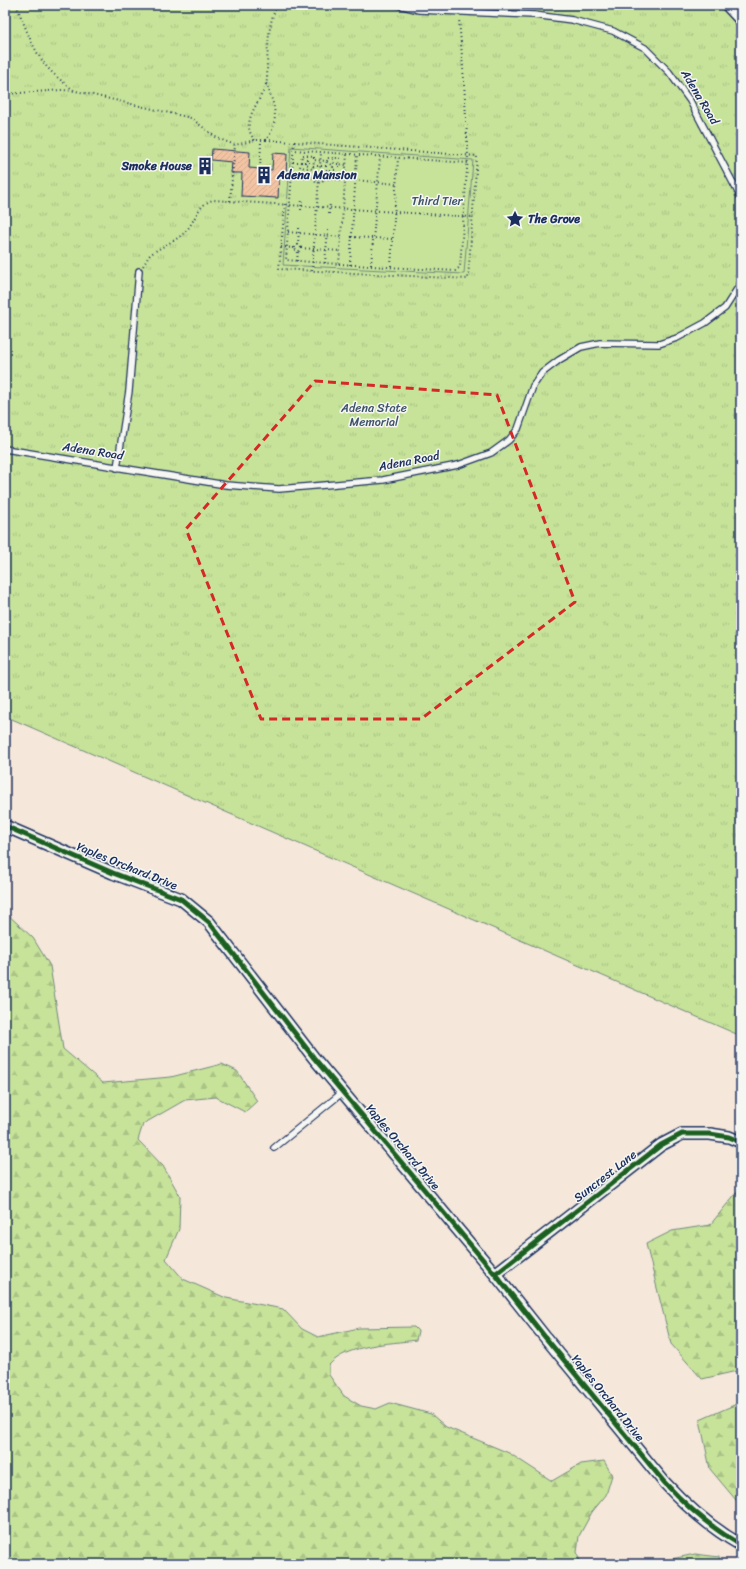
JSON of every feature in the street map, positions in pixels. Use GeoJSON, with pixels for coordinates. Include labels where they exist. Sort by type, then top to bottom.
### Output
{"type":"FeatureCollection","features":[{"type":"Feature","properties":{"kind":"street"},"geometry":{"type":"LineString","coordinates":[[727,5],[741,20]]}},
{"type":"Feature","properties":{"kind":"street","name":"Yaples Orchard Drive"},"geometry":{"type":"LineString","coordinates":[[5,826],[113,873],[181,899],[209,922],[314,1058],[495,1274],[664,1482],[683,1503],[726,1536],[741,1545]]}},
{"type":"Feature","properties":{"kind":"street","name":"Suncrest Lane"},"geometry":{"type":"LineString","coordinates":[[495,1274],[661,1145],[682,1134],[710,1134],[729,1137],[741,1142]]}},
{"type":"Feature","properties":{"kind":"lane","name":"Adena Road"},"geometry":{"type":"LineString","coordinates":[[399,5],[419,10],[534,15],[572,20],[613,31],[645,48],[670,72],[690,101],[741,198]]}},
{"type":"Feature","properties":{"kind":"lane"},"geometry":{"type":"LineString","coordinates":[[117,468],[129,392],[139,271]]}},
{"type":"Feature","properties":{"kind":"lane","name":"Adena Road"},"geometry":{"type":"LineString","coordinates":[[5,449],[226,485],[279,489],[382,480],[458,465],[490,454],[509,440],[518,429],[533,386],[542,373],[558,360],[581,347],[600,343],[659,344],[677,338],[705,323],[725,308],[741,283]]}},
{"type":"Feature","properties":{"kind":"lane"},"geometry":{"type":"LineString","coordinates":[[274,1148],[343,1092]]}},
{"type":"Feature","properties":{"kind":"path"},"geometry":{"type":"LineString","coordinates":[[16,5],[35,48],[47,67],[63,82],[76,91]]}},
{"type":"Feature","properties":{"kind":"path"},"geometry":{"type":"LineString","coordinates":[[266,140],[274,128],[276,116],[266,83],[269,30],[277,5]]}},
{"type":"Feature","properties":{"kind":"path"},"geometry":{"type":"LineString","coordinates":[[294,142],[286,260],[455,271],[460,268],[468,155],[459,18]]}},
{"type":"Feature","properties":{"kind":"path"},"geometry":{"type":"LineString","coordinates":[[255,140],[251,136],[249,128],[250,118],[266,83]]}},
{"type":"Feature","properties":{"kind":"path"},"geometry":{"type":"LineString","coordinates":[[5,94],[62,90],[76,91],[191,118],[218,138],[235,145],[255,140],[266,140],[477,156],[468,279],[279,269],[285,204]]}},
{"type":"Feature","properties":{"kind":"path"},"geometry":{"type":"LineString","coordinates":[[260,172],[261,140]]}},
{"type":"Feature","properties":{"kind":"path"},"geometry":{"type":"LineString","coordinates":[[230,201],[235,145]]}},
{"type":"Feature","properties":{"kind":"path"},"geometry":{"type":"LineString","coordinates":[[293,150],[468,163]]}},
{"type":"Feature","properties":{"kind":"path"},"geometry":{"type":"LineString","coordinates":[[312,271],[321,152]]}},
{"type":"Feature","properties":{"kind":"path"},"geometry":{"type":"LineString","coordinates":[[339,264],[347,154]]}},
{"type":"Feature","properties":{"kind":"path"},"geometry":{"type":"LineString","coordinates":[[350,264],[357,155]]}},
{"type":"Feature","properties":{"kind":"path"},"geometry":{"type":"LineString","coordinates":[[302,156],[314,156],[313,169],[300,168],[301,162],[302,156]]}},
{"type":"Feature","properties":{"kind":"path"},"geometry":{"type":"LineString","coordinates":[[305,162],[305,164],[309,164],[308,156]]}},
{"type":"Feature","properties":{"kind":"path"},"geometry":{"type":"LineString","coordinates":[[371,266],[380,157]]}},
{"type":"Feature","properties":{"kind":"path"},"geometry":{"type":"LineString","coordinates":[[327,158],[340,158],[339,170],[326,170],[327,163],[327,158]]}},
{"type":"Feature","properties":{"kind":"path"},"geometry":{"type":"LineString","coordinates":[[332,170],[334,163],[333,158]]}},
{"type":"Feature","properties":{"kind":"path"},"geometry":{"type":"LineString","coordinates":[[391,266],[398,158]]}},
{"type":"Feature","properties":{"kind":"path"},"geometry":{"type":"LineString","coordinates":[[293,162],[305,162],[305,160],[320,166],[327,163]]}},
{"type":"Feature","properties":{"kind":"path"},"geometry":{"type":"LineString","coordinates":[[313,163],[320,160],[330,164],[334,163],[346,165]]}},
{"type":"Feature","properties":{"kind":"path"},"geometry":{"type":"LineString","coordinates":[[314,178],[315,175],[319,174]]}},
{"type":"Feature","properties":{"kind":"path"},"geometry":{"type":"LineString","coordinates":[[319,174],[322,175],[323,178]]}},
{"type":"Feature","properties":{"kind":"path"},"geometry":{"type":"LineString","coordinates":[[292,176],[345,180]]}},
{"type":"Feature","properties":{"kind":"path"},"geometry":{"type":"LineString","coordinates":[[314,178],[315,181],[319,182]]}},
{"type":"Feature","properties":{"kind":"path"},"geometry":{"type":"LineString","coordinates":[[319,182],[322,181],[323,178]]}},
{"type":"Feature","properties":{"kind":"path"},"geometry":{"type":"LineString","coordinates":[[355,180],[396,184]]}},
{"type":"Feature","properties":{"kind":"path"},"geometry":{"type":"LineString","coordinates":[[301,210],[302,199]]}},
{"type":"Feature","properties":{"kind":"path"},"geometry":{"type":"LineString","coordinates":[[139,271],[150,256],[184,233],[191,224],[200,207],[206,202],[213,200],[317,206],[472,218]]}},
{"type":"Feature","properties":{"kind":"path"},"geometry":{"type":"LineString","coordinates":[[329,214],[330,202]]}},
{"type":"Feature","properties":{"kind":"path"},"geometry":{"type":"LineString","coordinates":[[295,248],[298,245],[299,228]]}},
{"type":"Feature","properties":{"kind":"path"},"geometry":{"type":"LineString","coordinates":[[325,263],[328,230]]}},
{"type":"Feature","properties":{"kind":"path"},"geometry":{"type":"LineString","coordinates":[[288,232],[341,237]]}},
{"type":"Feature","properties":{"kind":"path"},"geometry":{"type":"LineString","coordinates":[[352,237],[393,240]]}},
{"type":"Feature","properties":{"kind":"path"},"geometry":{"type":"LineString","coordinates":[[298,245],[301,248],[340,251]]}},
{"type":"Feature","properties":{"kind":"path"},"geometry":{"type":"LineString","coordinates":[[281,247],[295,248],[298,251]]}},
{"type":"Feature","properties":{"kind":"path"},"geometry":{"type":"LineString","coordinates":[[297,261],[298,251],[301,248]]}},
{"type":"Feature","properties":{"kind":"highlighted area"},"geometry":{"type":"Polygon","coordinates":[[[315,381],[497,395],[575,602],[421,719],[261,719],[186,529],[315,381]]]}},
{"type":"Feature","properties":{"kind":"green space","name":"Adena State Memorial"},"geometry":{"type":"Polygon","coordinates":[[[5,5],[741,5],[741,1036],[5,716],[5,5]]]}},
{"type":"Feature","properties":{"kind":"green space","name":"Third Tier"},"geometry":{"type":"Polygon","coordinates":[[[291,147],[473,160],[464,274],[283,265],[291,147]]]}},
{"type":"Feature","properties":{"kind":"green space"},"geometry":{"type":"Polygon","coordinates":[[[5,912],[33,938],[50,966],[63,1049],[103,1083],[171,1077],[222,1064],[237,1071],[257,1101],[245,1112],[216,1097],[185,1100],[143,1124],[138,1140],[163,1166],[180,1196],[179,1229],[166,1259],[183,1279],[226,1298],[283,1309],[302,1329],[318,1337],[359,1328],[414,1327],[418,1331],[416,1340],[370,1346],[347,1353],[337,1358],[329,1365],[329,1375],[344,1396],[361,1406],[376,1409],[390,1403],[431,1414],[446,1427],[509,1453],[552,1481],[581,1464],[604,1461],[612,1475],[606,1495],[592,1512],[579,1536],[577,1552],[580,1562],[588,1564],[5,1564],[5,912]]]}},
{"type":"Feature","properties":{"kind":"green space"},"geometry":{"type":"Polygon","coordinates":[[[741,1187],[741,1370],[702,1379],[671,1344],[646,1244],[672,1231],[710,1225],[741,1187]]]}},
{"type":"Feature","properties":{"kind":"green space"},"geometry":{"type":"Polygon","coordinates":[[[741,1402],[741,1506],[710,1469],[700,1420],[741,1402]]]}},
{"type":"Feature","properties":{"kind":"green space"},"geometry":{"type":"Polygon","coordinates":[[[695,1554],[719,1557],[721,1564],[648,1564],[695,1554]]]}},
{"type":"Feature","properties":{"kind":"building","name":"Adena Mansion"},"geometry":{"type":"Polygon","coordinates":[[[212,149],[250,152],[249,168],[272,170],[273,153],[287,154],[286,177],[279,177],[278,198],[241,196],[242,173],[231,173],[232,162],[211,160],[212,149]]]}},
{"type":"Feature","properties":{"kind":"building","name":"Smoke House"},"geometry":{"type":"Polygon","coordinates":[[[200,161],[210,161],[210,171],[200,171],[200,161]]]}},
{"type":"Feature","properties":{"kind":"cycle path"},"geometry":{"type":"LineString","coordinates":[[5,826],[113,873],[181,899],[209,922],[314,1058],[495,1274],[664,1482],[700,1516],[720,1532],[741,1545]]}},
{"type":"Feature","properties":{"kind":"cycle path"},"geometry":{"type":"LineString","coordinates":[[495,1274],[661,1145],[682,1134],[710,1134],[729,1137],[741,1142]]}},
{"type":"Feature","properties":{"kind":"place","name":"Smoke House"},"geometry":{"type":"Point","coordinates":[205,166]}},
{"type":"Feature","properties":{"kind":"place","name":"Adena Mansion"},"geometry":{"type":"Point","coordinates":[264,175]}},
{"type":"Feature","properties":{"kind":"place","name":"The Grove"},"geometry":{"type":"Point","coordinates":[515,219]}}]}
